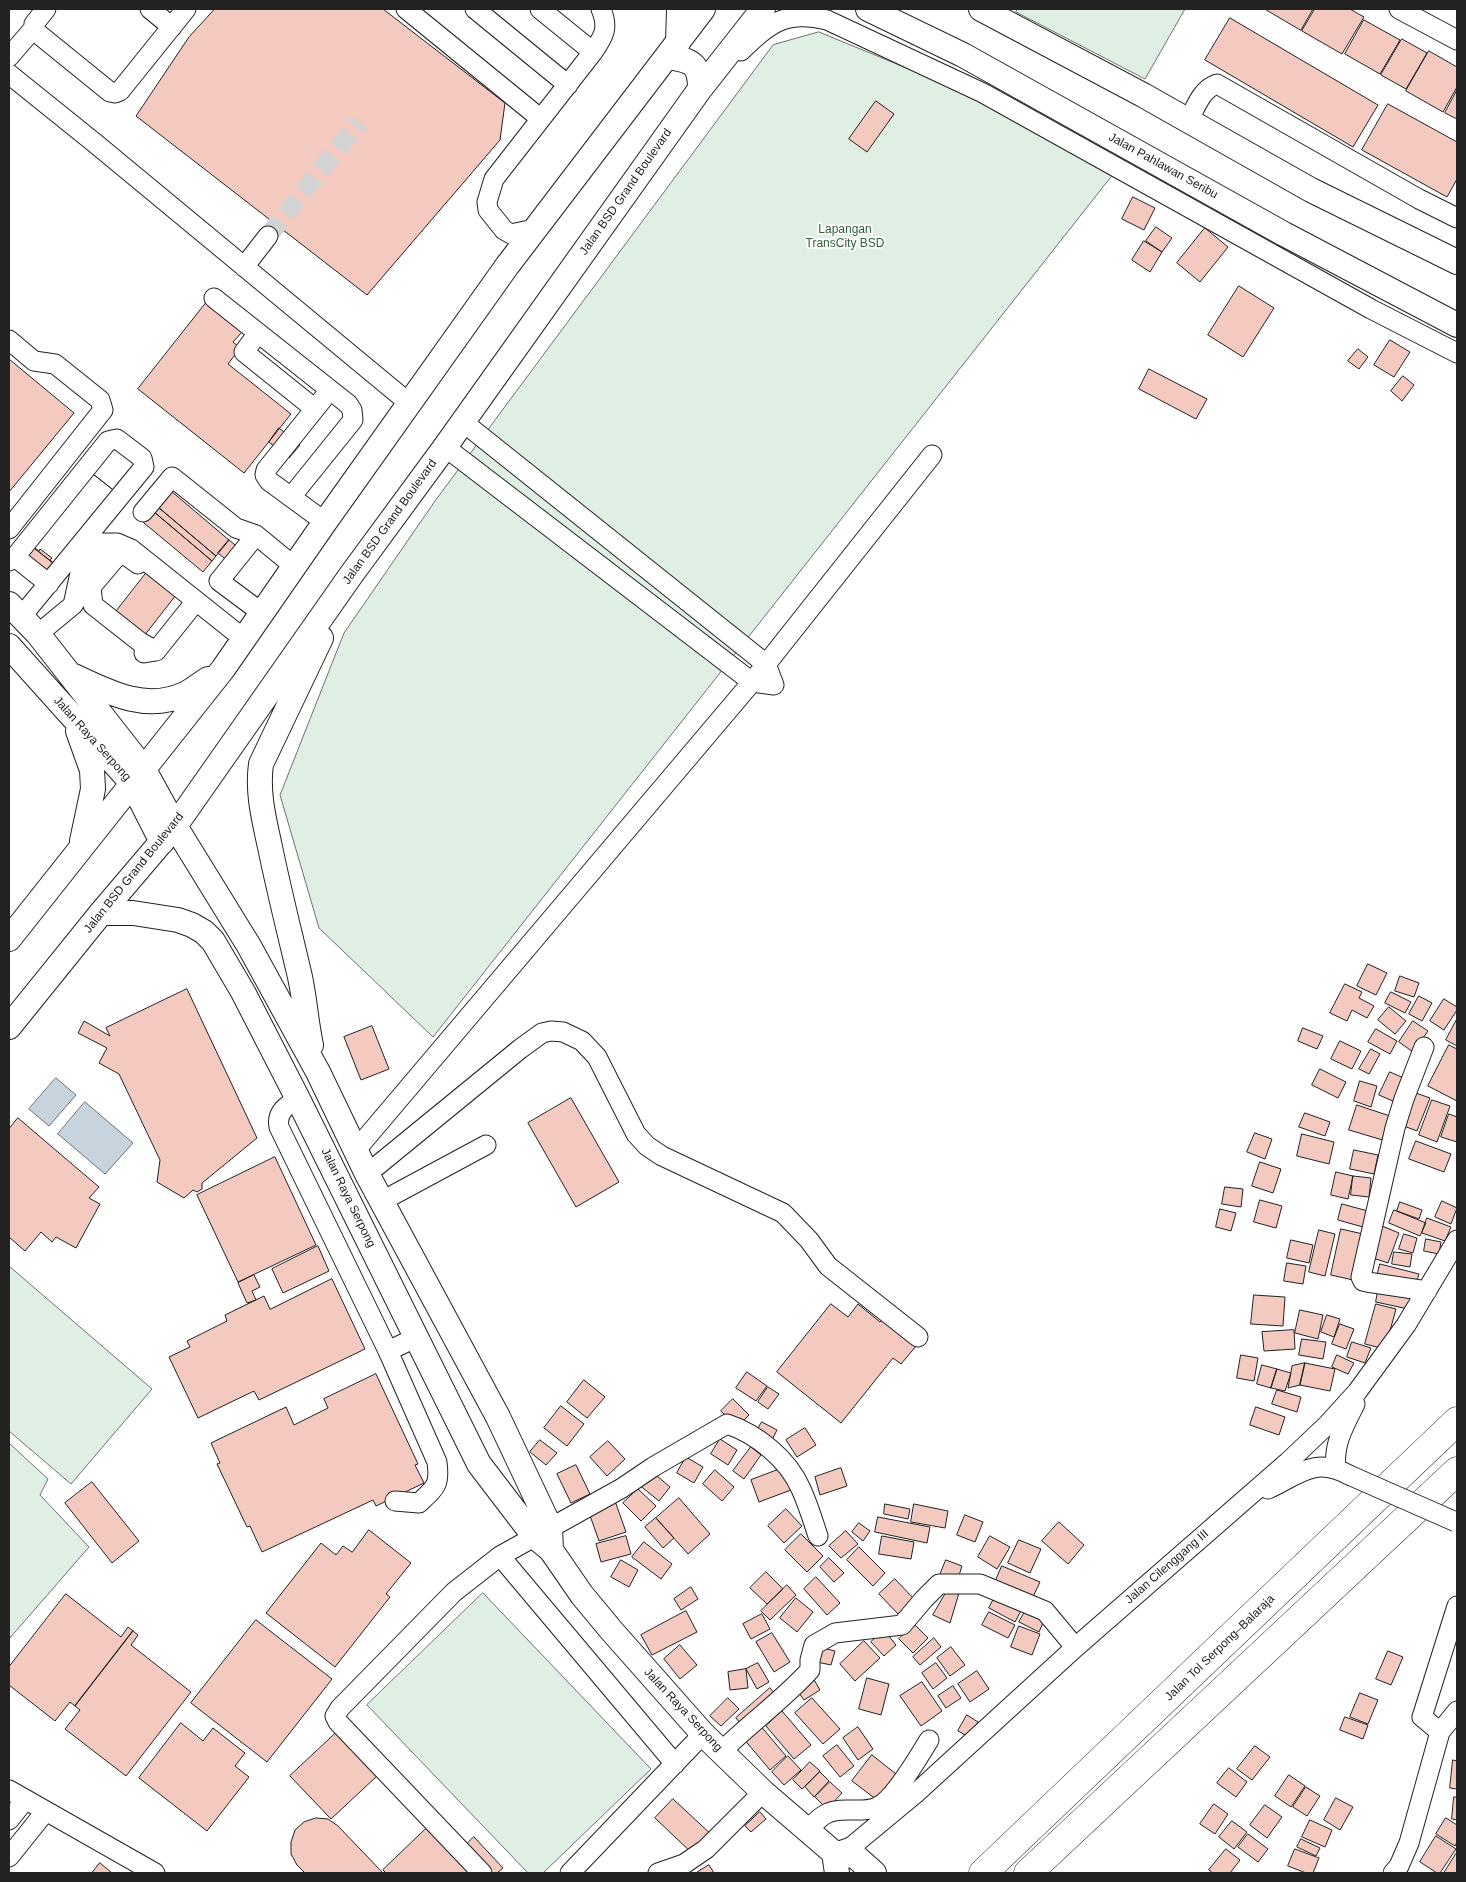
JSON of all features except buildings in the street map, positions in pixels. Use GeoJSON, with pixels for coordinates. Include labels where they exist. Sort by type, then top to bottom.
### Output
{"type":"FeatureCollection","features":[{"type":"Feature","properties":{"kind":"highway","name":"Jalan Tol Serpong–Balaraja"},"geometry":{"type":"LineString","coordinates":[[982,1873],[1457,1421]]}},
{"type":"Feature","properties":{"kind":"highway"},"geometry":{"type":"LineString","coordinates":[[1028,1873],[1457,1471]]}},
{"type":"Feature","properties":{"kind":"main road"},"geometry":{"type":"LineString","coordinates":[[673,50],[679,9]]}},
{"type":"Feature","properties":{"kind":"main road"},"geometry":{"type":"LineString","coordinates":[[9,939],[223,669],[507,266],[704,9]]}},
{"type":"Feature","properties":{"kind":"main road","name":"Jalan BSD Grand Boulevard"},"geometry":{"type":"LineString","coordinates":[[9,1027],[168,834],[351,575],[463,422],[696,95],[763,9]]}},
{"type":"Feature","properties":{"kind":"main road","name":"Jalan Pahlawan Seribu"},"geometry":{"type":"LineString","coordinates":[[868,9],[963,55],[1284,234],[1457,325]]}},
{"type":"Feature","properties":{"kind":"main road"},"geometry":{"type":"LineString","coordinates":[[991,11],[1310,190],[1457,262]]}},
{"type":"Feature","properties":{"kind":"main road"},"geometry":{"type":"LineString","coordinates":[[673,50],[683,59],[694,65],[700,75],[696,95]]}},
{"type":"Feature","properties":{"kind":"main road"},"geometry":{"type":"LineString","coordinates":[[318,1072],[305,1021],[300,979],[261,802],[259,781],[261,764],[351,575]]}},
{"type":"Feature","properties":{"kind":"main road"},"geometry":{"type":"LineString","coordinates":[[15,611],[38,634],[70,674],[138,775]]}},
{"type":"Feature","properties":{"kind":"main road","name":"Jalan Raya Serpong"},"geometry":{"type":"LineString","coordinates":[[9,646],[72,717],[138,775],[168,834],[249,946],[318,1072],[367,1174],[498,1416],[513,1450],[545,1537]]}},
{"type":"Feature","properties":{"kind":"main road"},"geometry":{"type":"LineString","coordinates":[[70,674],[108,692],[132,700],[158,702],[188,692],[223,669]]}},
{"type":"Feature","properties":{"kind":"main road"},"geometry":{"type":"LineString","coordinates":[[72,717],[88,754],[92,770],[93,790],[81,848]]}},
{"type":"Feature","properties":{"kind":"main road","name":"Jalan Raya Serpong"},"geometry":{"type":"LineString","coordinates":[[101,913],[133,913],[178,920],[204,932],[220,951],[298,1099],[479,1464],[545,1537],[582,1594],[611,1630],[703,1734],[763,1792],[807,1830],[836,1863],[855,1856],[874,1873]]}},
{"type":"Feature","properties":{"kind":"main road"},"geometry":{"type":"LineString","coordinates":[[479,1464],[513,1450]]}},
{"type":"Feature","properties":{"kind":"street"},"geometry":{"type":"LineString","coordinates":[[9,57],[34,28],[34,24],[46,9]]}},
{"type":"Feature","properties":{"kind":"street"},"geometry":{"type":"LineString","coordinates":[[150,9],[172,27]]}},
{"type":"Feature","properties":{"kind":"street"},"geometry":{"type":"LineString","coordinates":[[34,28],[36,32],[80,68],[110,92],[115,93],[120,90],[186,9]]}},
{"type":"Feature","properties":{"kind":"street"},"geometry":{"type":"LineString","coordinates":[[406,9],[541,119]]}},
{"type":"Feature","properties":{"kind":"street"},"geometry":{"type":"LineString","coordinates":[[474,9],[568,85]]}},
{"type":"Feature","properties":{"kind":"street"},"geometry":{"type":"LineString","coordinates":[[540,9],[594,52]]}},
{"type":"Feature","properties":{"kind":"street"},"geometry":{"type":"LineString","coordinates":[[507,266],[505,245],[488,210],[488,202],[494,179],[594,52],[603,36],[606,22],[601,9]]}},
{"type":"Feature","properties":{"kind":"street"},"geometry":{"type":"LineString","coordinates":[[1399,9],[1457,40]]}},
{"type":"Feature","properties":{"kind":"street"},"geometry":{"type":"LineString","coordinates":[[696,95],[763,29],[776,21],[798,16],[827,20],[983,93],[1371,309],[1457,353]]}},
{"type":"Feature","properties":{"kind":"street"},"geometry":{"type":"LineString","coordinates":[[9,74],[409,403]]}},
{"type":"Feature","properties":{"kind":"street"},"geometry":{"type":"LineString","coordinates":[[1188,122],[1204,92],[1210,86],[1217,84],[1457,218]]}},
{"type":"Feature","properties":{"kind":"street"},"geometry":{"type":"LineString","coordinates":[[476,214],[511,234],[534,229]]}},
{"type":"Feature","properties":{"kind":"street"},"geometry":{"type":"LineString","coordinates":[[244,267],[268,236]]}},
{"type":"Feature","properties":{"kind":"street"},"geometry":{"type":"LineString","coordinates":[[214,298],[348,404],[352,410],[353,420],[291,497]]}},
{"type":"Feature","properties":{"kind":"street"},"geometry":{"type":"LineString","coordinates":[[258,333],[244,352],[315,409]]}},
{"type":"Feature","properties":{"kind":"street"},"geometry":{"type":"LineString","coordinates":[[9,340],[34,361],[55,364],[100,400],[99,416],[9,528]]}},
{"type":"Feature","properties":{"kind":"street"},"geometry":{"type":"LineString","coordinates":[[325,522],[269,481],[265,476],[266,470],[330,390]]}},
{"type":"Feature","properties":{"kind":"street"},"geometry":{"type":"LineString","coordinates":[[99,416],[113,438],[142,458],[144,467]]}},
{"type":"Feature","properties":{"kind":"street"},"geometry":{"type":"LineString","coordinates":[[445,447],[752,682],[774,685],[766,664],[463,422]]}},
{"type":"Feature","properties":{"kind":"street"},"geometry":{"type":"LineString","coordinates":[[49,584],[12,559],[102,448],[113,438]]}},
{"type":"Feature","properties":{"kind":"street"},"geometry":{"type":"LineString","coordinates":[[766,664],[932,455]]}},
{"type":"Feature","properties":{"kind":"street"},"geometry":{"type":"LineString","coordinates":[[144,467],[172,477],[236,528],[256,535],[295,567]]}},
{"type":"Feature","properties":{"kind":"street"},"geometry":{"type":"LineString","coordinates":[[15,611],[49,584],[144,467]]}},
{"type":"Feature","properties":{"kind":"street"},"geometry":{"type":"LineString","coordinates":[[143,512],[172,477]]}},
{"type":"Feature","properties":{"kind":"street"},"geometry":{"type":"LineString","coordinates":[[256,535],[219,581],[262,613]]}},
{"type":"Feature","properties":{"kind":"street"},"geometry":{"type":"LineString","coordinates":[[73,605],[80,572],[103,544],[117,543],[131,549],[244,639]]}},
{"type":"Feature","properties":{"kind":"street"},"geometry":{"type":"LineString","coordinates":[[118,555],[91,587],[94,605],[140,642],[156,651]]}},
{"type":"Feature","properties":{"kind":"street"},"geometry":{"type":"LineString","coordinates":[[38,634],[73,605],[83,589],[88,571],[100,556],[127,556],[182,599],[196,601]]}},
{"type":"Feature","properties":{"kind":"street"},"geometry":{"type":"LineString","coordinates":[[73,605],[137,655],[156,651],[196,601]]}},
{"type":"Feature","properties":{"kind":"street"},"geometry":{"type":"LineString","coordinates":[[355,1151],[752,682]]}},
{"type":"Feature","properties":{"kind":"street"},"geometry":{"type":"LineString","coordinates":[[367,1174],[542,1033],[551,1031],[563,1032],[582,1041],[597,1057],[636,1134],[647,1146],[662,1156],[782,1214],[809,1240],[828,1266],[918,1337]]}},
{"type":"Feature","properties":{"kind":"street"},"geometry":{"type":"LineString","coordinates":[[1424,1047],[1395,1128],[1361,1274],[1362,1279],[1366,1282],[1427,1291]]}},
{"type":"Feature","properties":{"kind":"street"},"geometry":{"type":"LineString","coordinates":[[298,1099],[282,1110],[278,1121],[279,1126],[388,1351],[437,1462],[439,1478],[432,1490],[419,1502],[395,1501]]}},
{"type":"Feature","properties":{"kind":"street"},"geometry":{"type":"LineString","coordinates":[[382,1201],[486,1145]]}},
{"type":"Feature","properties":{"kind":"street","name":"Jalan Cilenggang III"},"geometry":{"type":"LineString","coordinates":[[836,1863],[851,1847],[915,1794],[1075,1647],[1328,1424],[1370,1374],[1406,1325],[1457,1240]]}},
{"type":"Feature","properties":{"kind":"street"},"geometry":{"type":"LineString","coordinates":[[388,1351],[415,1338]]}},
{"type":"Feature","properties":{"kind":"street"},"geometry":{"type":"LineString","coordinates":[[1342,1471],[1334,1457],[1339,1436],[1370,1374]]}},
{"type":"Feature","properties":{"kind":"street"},"geometry":{"type":"LineString","coordinates":[[482,1873],[338,1722],[336,1716],[340,1708],[454,1592],[500,1556],[545,1537],[653,1467],[727,1424],[754,1436],[789,1469],[801,1488],[818,1536]]}},
{"type":"Feature","properties":{"kind":"street"},"geometry":{"type":"LineString","coordinates":[[1246,1498],[1281,1483],[1304,1470],[1325,1466],[1342,1471],[1456,1523]]}},
{"type":"Feature","properties":{"kind":"street"},"geometry":{"type":"LineString","coordinates":[[500,1556],[676,1764]]}},
{"type":"Feature","properties":{"kind":"street"},"geometry":{"type":"LineString","coordinates":[[722,1751],[738,1734],[752,1725],[792,1690],[810,1670],[810,1660],[814,1645],[835,1633],[902,1625],[939,1584],[980,1584],[1045,1610],[1075,1647]]}},
{"type":"Feature","properties":{"kind":"street"},"geometry":{"type":"LineString","coordinates":[[1440,1732],[1422,1717],[1457,1606]]}},
{"type":"Feature","properties":{"kind":"street"},"geometry":{"type":"LineString","coordinates":[[1393,1873],[1409,1843],[1440,1732],[1457,1711]]}},
{"type":"Feature","properties":{"kind":"street"},"geometry":{"type":"LineString","coordinates":[[570,1873],[703,1734]]}},
{"type":"Feature","properties":{"kind":"street"},"geometry":{"type":"LineString","coordinates":[[807,1830],[826,1813],[835,1810],[863,1810],[877,1807],[885,1802],[897,1789],[929,1740]]}},
{"type":"Feature","properties":{"kind":"street"},"geometry":{"type":"LineString","coordinates":[[9,1790],[154,1873]]}},
{"type":"Feature","properties":{"kind":"street"},"geometry":{"type":"LineString","coordinates":[[658,1873],[684,1864],[706,1849],[763,1792]]}},
{"type":"Feature","properties":{"kind":"street"},"geometry":{"type":"LineString","coordinates":[[9,1820],[25,1800]]}},
{"type":"Feature","properties":{"kind":"street"},"geometry":{"type":"LineString","coordinates":[[9,1857],[45,1812]]}},
{"type":"Feature","properties":{"kind":"green space"},"geometry":{"type":"Polygon","coordinates":[[[1018,9],[1185,9],[1145,79],[1016,12],[1018,9]]]}},
{"type":"Feature","properties":{"kind":"green space","name":"Lapangan TransCity BSD"},"geometry":{"type":"Polygon","coordinates":[[[819,32],[972,95],[1114,173],[433,1037],[319,928],[280,795],[344,633],[435,501],[773,45],[819,32]]]}},
{"type":"Feature","properties":{"kind":"green space"},"geometry":{"type":"Polygon","coordinates":[[[9,1266],[152,1389],[71,1484],[9,1431],[9,1266]]]}},
{"type":"Feature","properties":{"kind":"green space"},"geometry":{"type":"Polygon","coordinates":[[[9,1443],[48,1479],[40,1495],[89,1547],[9,1639],[9,1443]]]}},
{"type":"Feature","properties":{"kind":"green space"},"geometry":{"type":"Polygon","coordinates":[[[483,1593],[651,1769],[543,1873],[528,1873],[367,1705],[483,1593]]]}},
{"type":"Feature","properties":{"kind":"shaded area"},"geometry":{"type":"Polygon","coordinates":[[[56,1078],[76,1095],[49,1126],[29,1109],[56,1078]]]}},
{"type":"Feature","properties":{"kind":"shaded area"},"geometry":{"type":"Polygon","coordinates":[[[85,1102],[133,1143],[105,1174],[58,1134],[85,1102]]]}},
{"type":"Feature","properties":{"kind":"tunnel"},"geometry":{"type":"LineString","coordinates":[[268,236],[359,122]]}}]}
